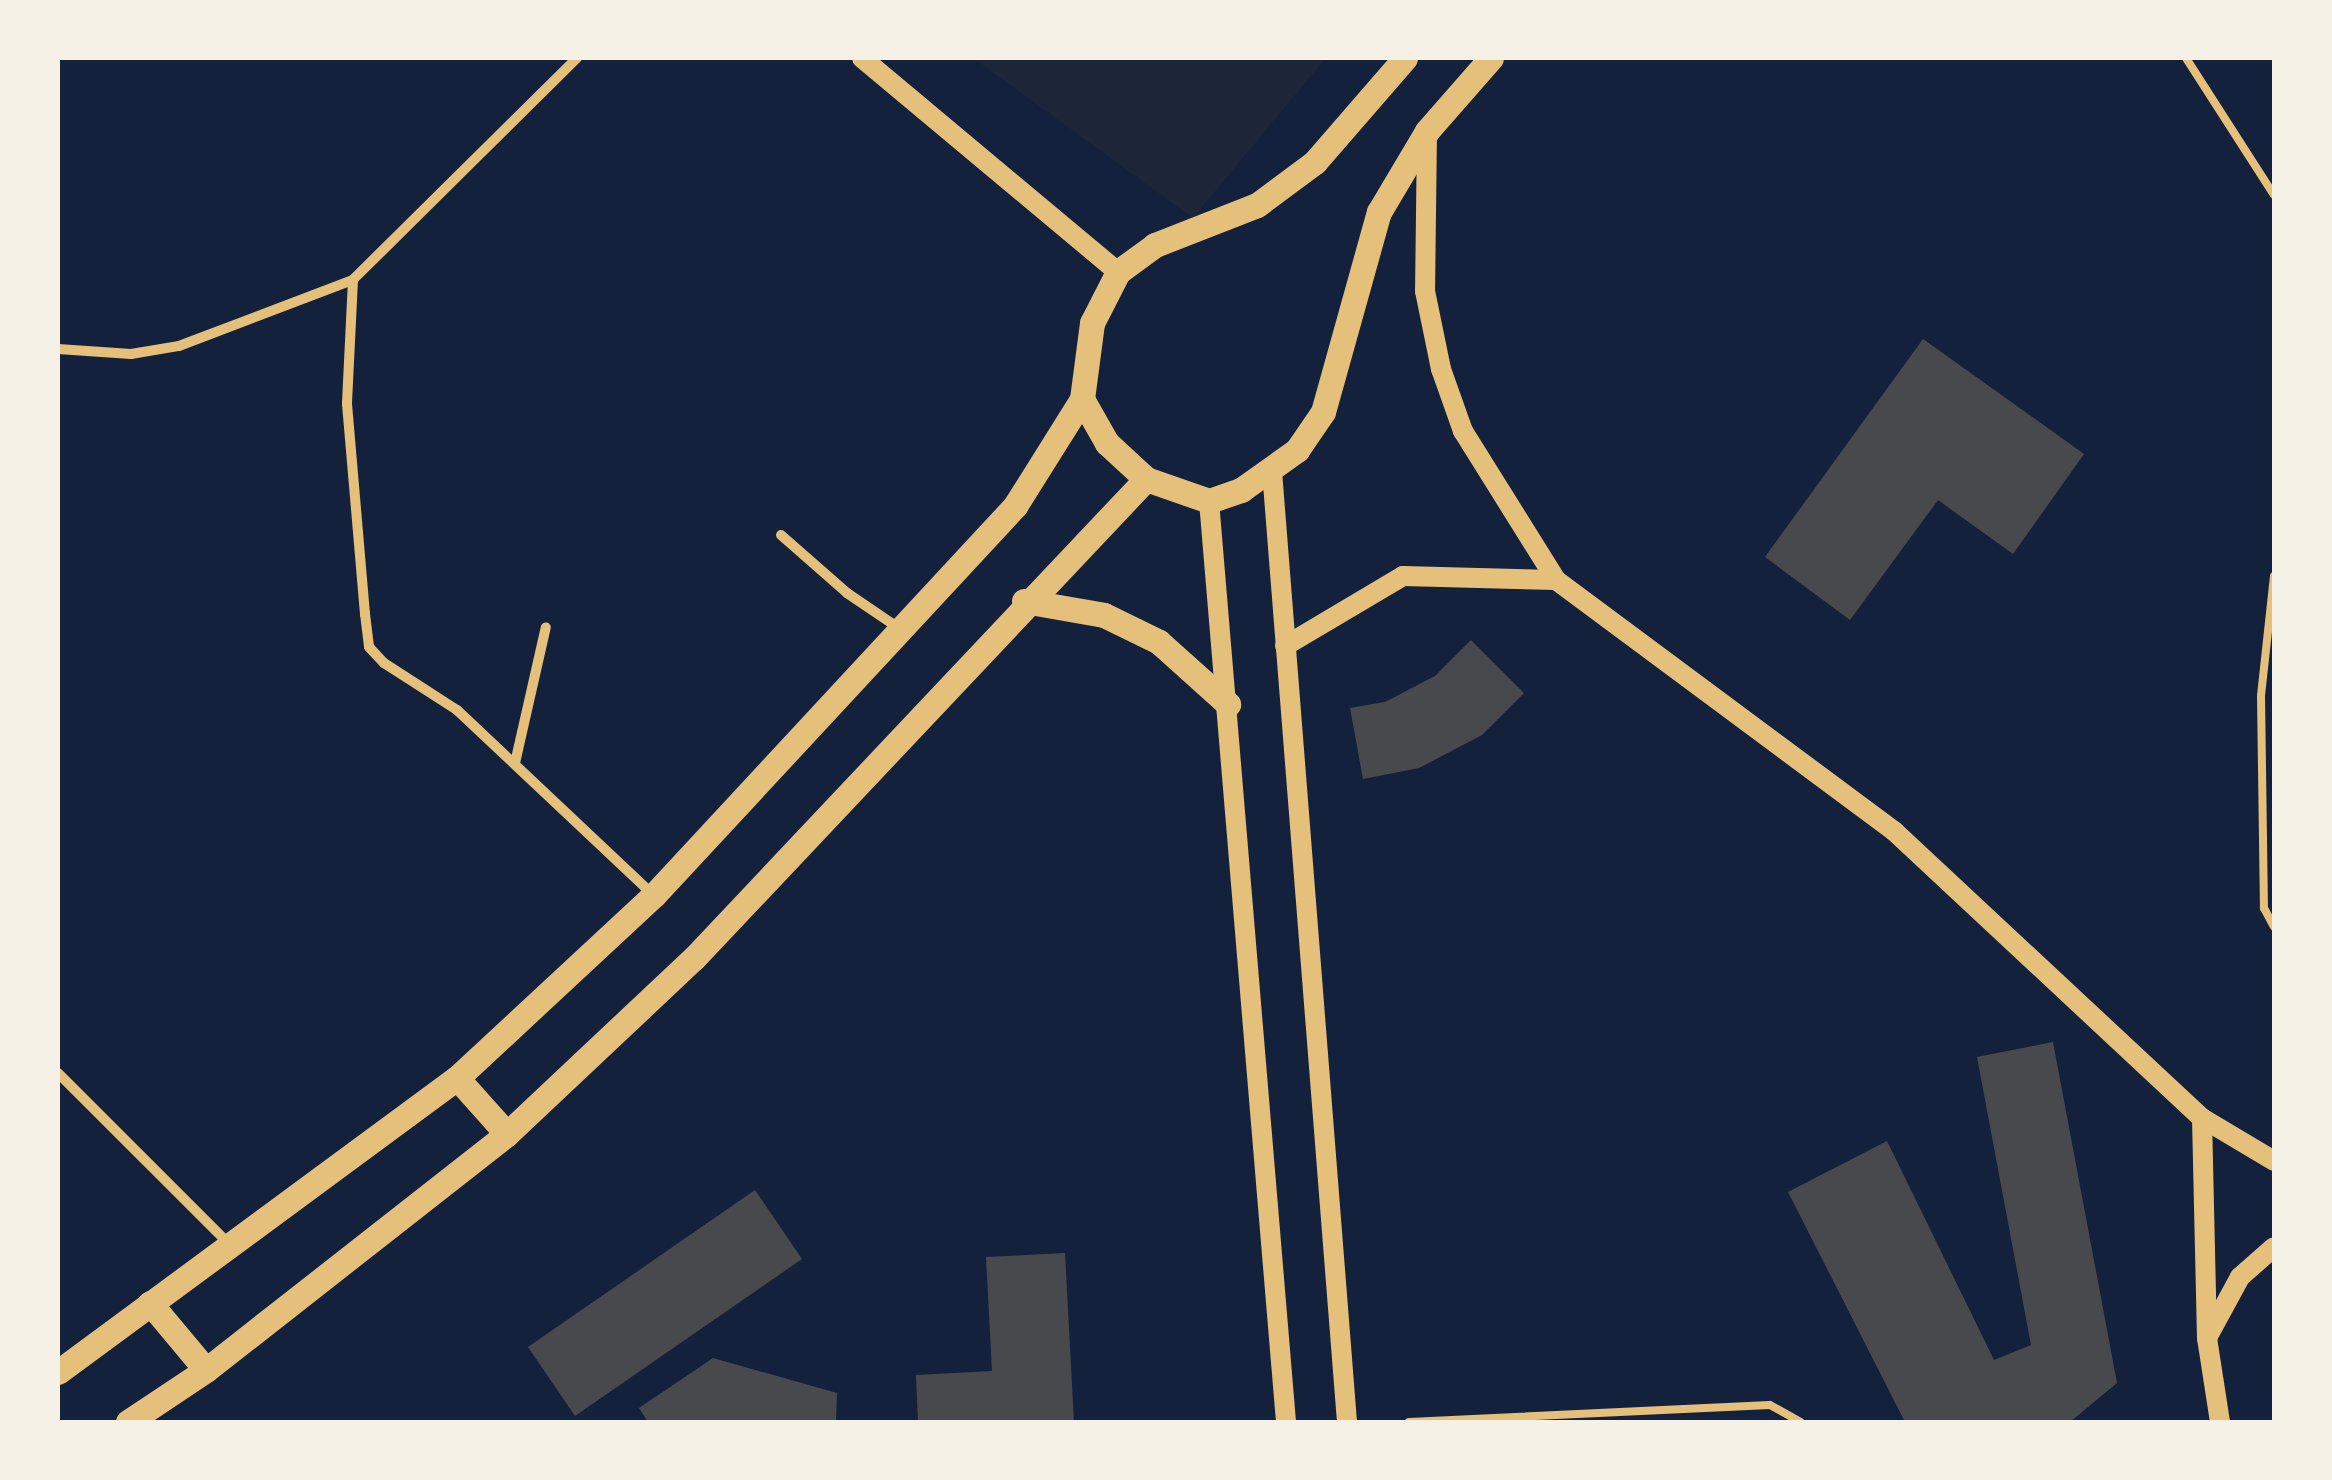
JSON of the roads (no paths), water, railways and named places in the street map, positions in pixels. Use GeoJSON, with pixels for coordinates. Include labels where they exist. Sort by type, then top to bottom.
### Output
{"type":"FeatureCollection","features":[{"type":"Feature","properties":{"kind":"main road"},"geometry":{"type":"LineString","coordinates":[[862,58],[1118,272]]}},
{"type":"Feature","properties":{"kind":"main road"},"geometry":{"type":"LineString","coordinates":[[58,1372],[457,1078],[654,895],[1015,506],[1082,399],[1092,323],[1118,272],[1155,245],[1257,205],[1316,162],[1405,58]]}},
{"type":"Feature","properties":{"kind":"main road"},"geometry":{"type":"LineString","coordinates":[[1082,399],[1108,443],[1146,479],[1209,501],[1272,471],[1297,450],[1322,412],[1378,212],[1428,131],[1491,58]]}},
{"type":"Feature","properties":{"kind":"main road"},"geometry":{"type":"LineString","coordinates":[[1428,131],[1425,291],[1441,370],[1463,431],[1556,580],[1894,831],[2202,1118],[2274,1161]]}},
{"type":"Feature","properties":{"kind":"main road"},"geometry":{"type":"LineString","coordinates":[[1272,471],[1346,1422]]}},
{"type":"Feature","properties":{"kind":"main road"},"geometry":{"type":"LineString","coordinates":[[128,1422],[206,1370],[507,1134],[708,944],[1024,601],[1146,479]]}},
{"type":"Feature","properties":{"kind":"main road"},"geometry":{"type":"LineString","coordinates":[[1209,501],[1286,1422]]}},
{"type":"Feature","properties":{"kind":"main road"},"geometry":{"type":"LineString","coordinates":[[1286,646],[1403,576],[1556,580]]}},
{"type":"Feature","properties":{"kind":"main road"},"geometry":{"type":"LineString","coordinates":[[1024,601],[1104,615],[1159,642],[1228,704]]}},
{"type":"Feature","properties":{"kind":"main road"},"geometry":{"type":"LineString","coordinates":[[457,1078],[507,1134]]}},
{"type":"Feature","properties":{"kind":"main road"},"geometry":{"type":"LineString","coordinates":[[2202,1118],[2208,1338],[2220,1422]]}},
{"type":"Feature","properties":{"kind":"main road"},"geometry":{"type":"LineString","coordinates":[[2208,1338],[2240,1277],[2274,1247]]}},
{"type":"Feature","properties":{"kind":"main road"},"geometry":{"type":"LineString","coordinates":[[150,1303],[206,1370]]}},
{"type":"Feature","properties":{"kind":"street"},"geometry":{"type":"LineString","coordinates":[[58,349],[131,354],[179,346],[353,280],[577,58]]}},
{"type":"Feature","properties":{"kind":"street"},"geometry":{"type":"LineString","coordinates":[[353,280],[347,404],[369,647],[457,710],[654,895]]}},
{"type":"Feature","properties":{"kind":"street"},"geometry":{"type":"LineString","coordinates":[[781,534],[833,582],[901,629]]}},
{"type":"Feature","properties":{"kind":"street"},"geometry":{"type":"LineString","coordinates":[[515,762],[546,626]]}},
{"type":"Feature","properties":{"kind":"street"},"geometry":{"type":"LineString","coordinates":[[58,1073],[230,1246]]}},
{"type":"Feature","properties":{"kind":"lane"},"geometry":{"type":"LineString","coordinates":[[2186,58],[2274,195]]}},
{"type":"Feature","properties":{"kind":"lane"},"geometry":{"type":"LineString","coordinates":[[2274,576],[2261,696],[2264,908],[2274,927]]}},
{"type":"Feature","properties":{"kind":"lane"},"geometry":{"type":"LineString","coordinates":[[1408,1422],[1770,1406],[1801,1422]]}}]}
